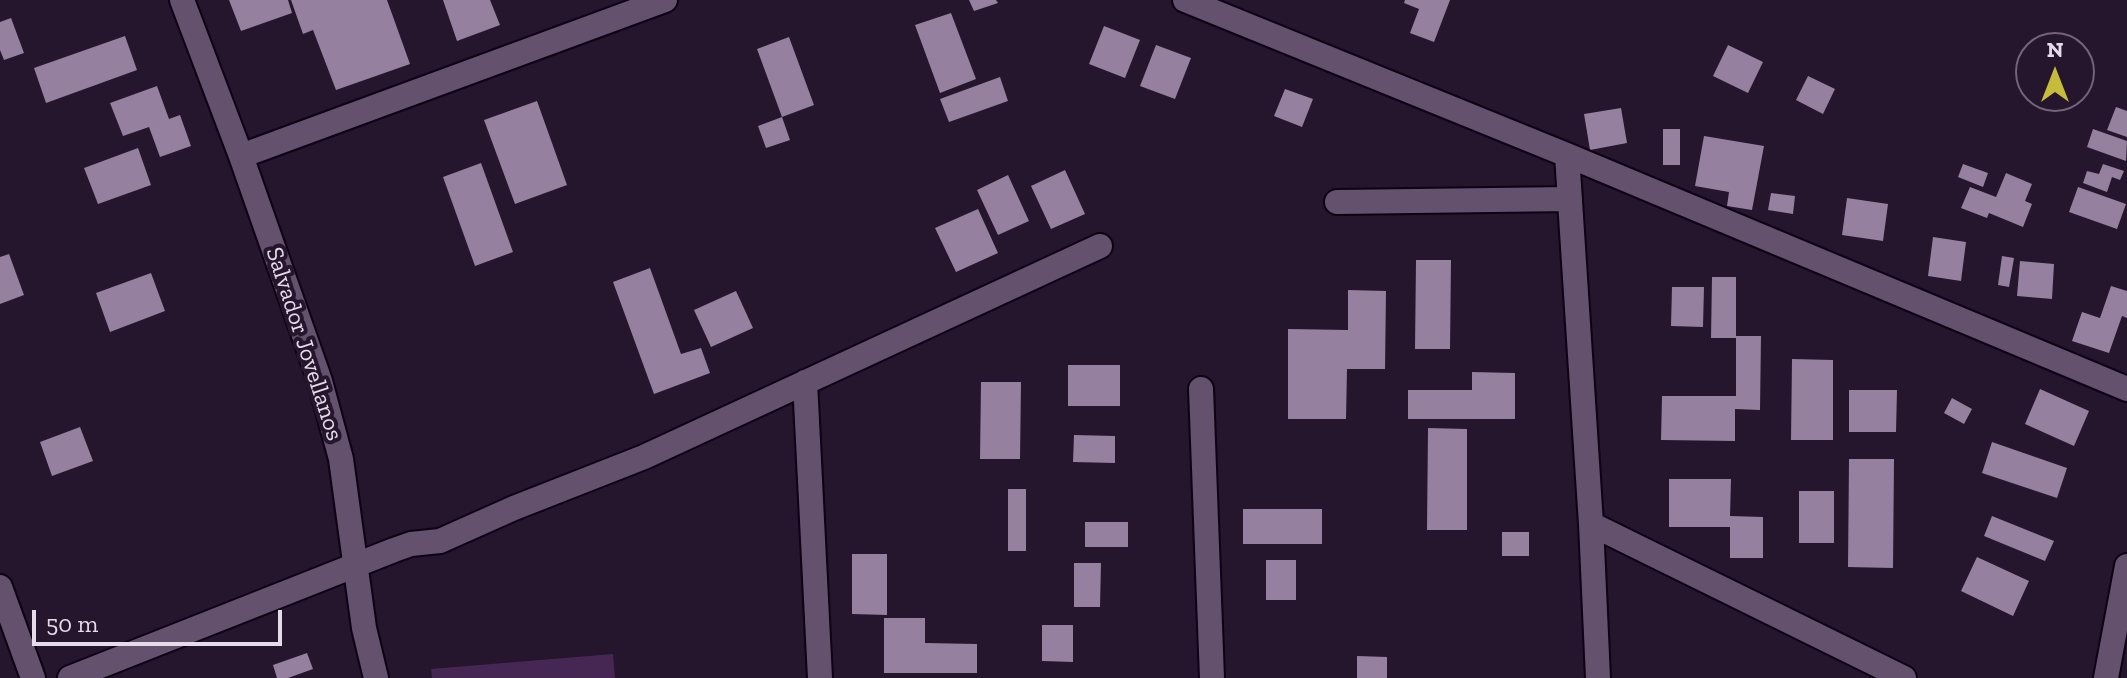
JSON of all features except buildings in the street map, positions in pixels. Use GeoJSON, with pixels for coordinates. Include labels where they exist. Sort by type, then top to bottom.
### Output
{"type":"FeatureCollection","features":[{"type":"Feature","properties":{"kind":"street","name":"Salvador Jovellanos"},"geometry":{"type":"LineString","coordinates":[[182,0],[320,381],[341,459],[364,628],[376,678]]}},
{"type":"Feature","properties":{"kind":"street"},"geometry":{"type":"LineString","coordinates":[[241,156],[665,0]]}},
{"type":"Feature","properties":{"kind":"street"},"geometry":{"type":"LineString","coordinates":[[1185,0],[1567,155],[2127,389]]}},
{"type":"Feature","properties":{"kind":"street"},"geometry":{"type":"LineString","coordinates":[[1567,155],[1598,678]]}},
{"type":"Feature","properties":{"kind":"street"},"geometry":{"type":"LineString","coordinates":[[1337,202],[1570,199]]}},
{"type":"Feature","properties":{"kind":"street"},"geometry":{"type":"LineString","coordinates":[[70,678],[411,544],[440,541],[644,457],[1100,246]]}},
{"type":"Feature","properties":{"kind":"street"},"geometry":{"type":"LineString","coordinates":[[805,382],[820,678]]}},
{"type":"Feature","properties":{"kind":"street"},"geometry":{"type":"LineString","coordinates":[[1201,389],[1212,678]]}},
{"type":"Feature","properties":{"kind":"street"},"geometry":{"type":"LineString","coordinates":[[1591,524],[1904,678]]}},
{"type":"Feature","properties":{"kind":"street"},"geometry":{"type":"LineString","coordinates":[[2106,678],[2127,566]]}},
{"type":"Feature","properties":{"kind":"street"},"geometry":{"type":"LineString","coordinates":[[0,587],[33,678]]}},
{"type":"Feature","properties":{"kind":"shaded area"},"geometry":{"type":"Polygon","coordinates":[[[613,654],[615,678],[432,678],[431,669],[613,654]]]}}]}
